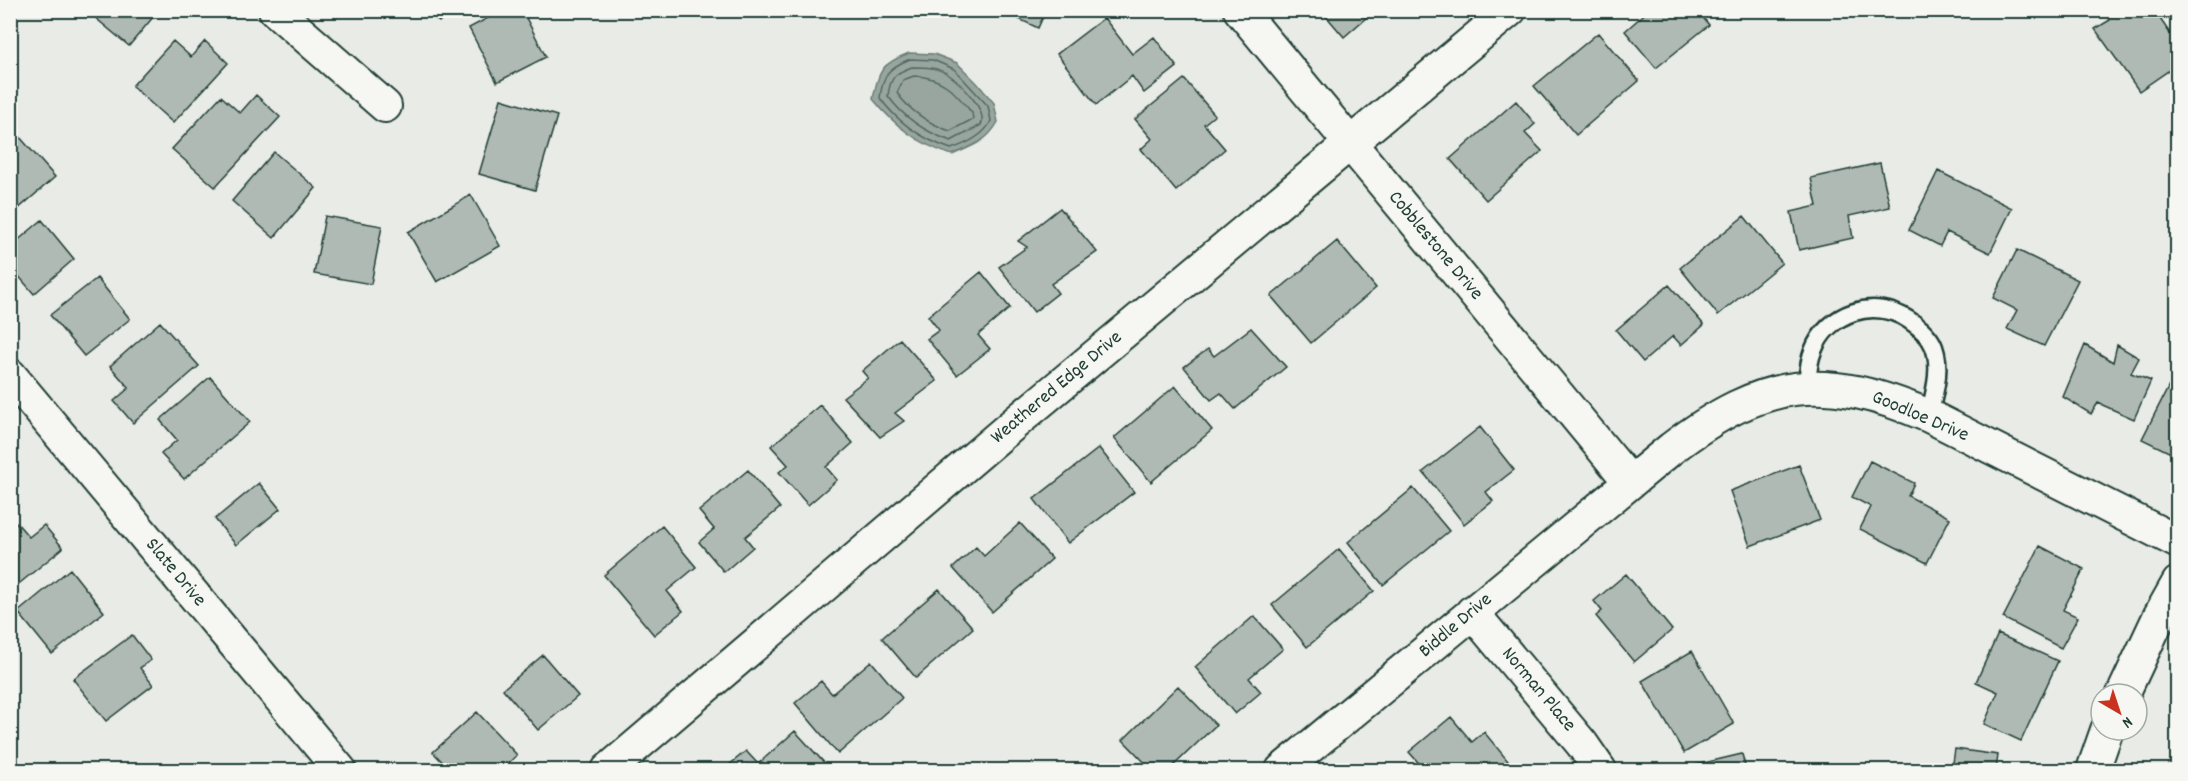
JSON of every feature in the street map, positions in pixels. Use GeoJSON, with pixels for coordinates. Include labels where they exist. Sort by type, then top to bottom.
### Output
{"type":"FeatureCollection","features":[{"type":"Feature","properties":{"kind":"street"},"geometry":{"type":"LineString","coordinates":[[275,10],[385,106]]}},
{"type":"Feature","properties":{"kind":"street","name":"Cobblestone Drive"},"geometry":{"type":"LineString","coordinates":[[1240,10],[1630,482]]}},
{"type":"Feature","properties":{"kind":"street","name":"Weathered Edge Drive"},"geometry":{"type":"LineString","coordinates":[[608,771],[1016,422],[1510,10]]}},
{"type":"Feature","properties":{"kind":"street","name":"Slate Drive"},"geometry":{"type":"LineString","coordinates":[[10,375],[340,771]]}},
{"type":"Feature","properties":{"kind":"street","name":"Goodloe Drive"},"geometry":{"type":"LineString","coordinates":[[1630,482],[1689,435],[1719,415],[1763,395],[1807,387],[1829,387],[1859,392],[1902,404],[2178,542]]}},
{"type":"Feature","properties":{"kind":"street","name":"Biddle Drive"},"geometry":{"type":"LineString","coordinates":[[1282,771],[1630,482]]}},
{"type":"Feature","properties":{"kind":"street"},"geometry":{"type":"LineString","coordinates":[[2129,682],[2160,615],[2178,583]]}},
{"type":"Feature","properties":{"kind":"street","name":"Norman Place"},"geometry":{"type":"LineString","coordinates":[[1472,612],[1582,744],[1600,771]]}},
{"type":"Feature","properties":{"kind":"street"},"geometry":{"type":"LineString","coordinates":[[2093,771],[2103,742]]}},
{"type":"Feature","properties":{"kind":"lane"},"geometry":{"type":"LineString","coordinates":[[1807,387],[1813,350],[1823,333],[1852,312],[1868,308],[1888,310],[1916,325],[1934,347],[1937,378],[1929,416]]}},
{"type":"Feature","properties":{"kind":"water"},"geometry":{"type":"Polygon","coordinates":[[[909,53],[934,54],[957,63],[994,103],[998,122],[994,129],[978,143],[952,155],[918,140],[890,118],[873,99],[877,81],[887,65],[909,53]]]}},
{"type":"Feature","properties":{"kind":"building"},"geometry":{"type":"Polygon","coordinates":[[[86,10],[159,10],[129,46],[86,10]]]}},
{"type":"Feature","properties":{"kind":"building"},"geometry":{"type":"Polygon","coordinates":[[[425,10],[449,10],[439,22],[425,10]]]}},
{"type":"Feature","properties":{"kind":"building"},"geometry":{"type":"Polygon","coordinates":[[[503,10],[522,10],[546,57],[497,82],[469,28],[503,10]]]}},
{"type":"Feature","properties":{"kind":"building"},"geometry":{"type":"Polygon","coordinates":[[[1000,10],[1046,10],[1038,28],[1000,10]]]}},
{"type":"Feature","properties":{"kind":"building"},"geometry":{"type":"Polygon","coordinates":[[[1321,10],[1375,10],[1344,37],[1321,10]]]}},
{"type":"Feature","properties":{"kind":"building"},"geometry":{"type":"Polygon","coordinates":[[[1649,10],[1697,10],[1709,25],[1656,68],[1625,31],[1649,10]]]}},
{"type":"Feature","properties":{"kind":"building"},"geometry":{"type":"Polygon","coordinates":[[[2103,10],[2154,10],[2178,45],[2178,64],[2139,91],[2095,29],[2110,20],[2103,10]]]}},
{"type":"Feature","properties":{"kind":"building"},"geometry":{"type":"Polygon","coordinates":[[[1104,18],[1132,54],[1154,37],[1177,67],[1144,93],[1132,76],[1096,105],[1057,54],[1104,18]]]}},
{"type":"Feature","properties":{"kind":"building"},"geometry":{"type":"Polygon","coordinates":[[[1598,33],[1639,81],[1576,135],[1534,86],[1598,33]]]}},
{"type":"Feature","properties":{"kind":"building"},"geometry":{"type":"Polygon","coordinates":[[[173,41],[191,57],[205,41],[228,63],[173,123],[132,86],[173,41]]]}},
{"type":"Feature","properties":{"kind":"building"},"geometry":{"type":"Polygon","coordinates":[[[1184,79],[1215,115],[1204,124],[1225,149],[1176,191],[1141,149],[1152,139],[1135,119],[1184,79]]]}},
{"type":"Feature","properties":{"kind":"building"},"geometry":{"type":"Polygon","coordinates":[[[256,95],[280,117],[215,187],[172,149],[221,96],[240,113],[256,95]]]}},
{"type":"Feature","properties":{"kind":"building"},"geometry":{"type":"Polygon","coordinates":[[[501,99],[557,116],[535,190],[479,174],[501,99]]]}},
{"type":"Feature","properties":{"kind":"building"},"geometry":{"type":"Polygon","coordinates":[[[1516,101],[1535,124],[1525,133],[1542,151],[1486,200],[1450,159],[1516,101]]]}},
{"type":"Feature","properties":{"kind":"building"},"geometry":{"type":"Polygon","coordinates":[[[18,135],[55,177],[10,216],[10,141],[18,135]]]}},
{"type":"Feature","properties":{"kind":"building"},"geometry":{"type":"Polygon","coordinates":[[[274,152],[316,188],[274,238],[232,201],[274,152]]]}},
{"type":"Feature","properties":{"kind":"building"},"geometry":{"type":"Polygon","coordinates":[[[1880,163],[1890,207],[1849,216],[1853,238],[1799,250],[1791,212],[1817,206],[1811,178],[1880,163]]]}},
{"type":"Feature","properties":{"kind":"building"},"geometry":{"type":"Polygon","coordinates":[[[1938,171],[2012,208],[1990,253],[1947,232],[1940,246],[1909,230],[1938,171]]]}},
{"type":"Feature","properties":{"kind":"building"},"geometry":{"type":"Polygon","coordinates":[[[471,195],[500,246],[437,282],[408,232],[471,195]]]}},
{"type":"Feature","properties":{"kind":"building"},"geometry":{"type":"Polygon","coordinates":[[[1060,208],[1097,252],[1051,284],[1058,293],[1034,312],[999,267],[1027,247],[1018,241],[1060,208]]]}},
{"type":"Feature","properties":{"kind":"building"},"geometry":{"type":"Polygon","coordinates":[[[325,216],[382,226],[371,284],[314,274],[325,216]]]}},
{"type":"Feature","properties":{"kind":"building"},"geometry":{"type":"Polygon","coordinates":[[[1744,216],[1782,263],[1718,315],[1680,268],[1744,216]]]}},
{"type":"Feature","properties":{"kind":"building"},"geometry":{"type":"Polygon","coordinates":[[[42,220],[74,259],[34,294],[10,266],[10,247],[42,220]]]}},
{"type":"Feature","properties":{"kind":"building"},"geometry":{"type":"Polygon","coordinates":[[[1337,241],[1376,288],[1311,343],[1271,296],[1337,241]]]}},
{"type":"Feature","properties":{"kind":"building"},"geometry":{"type":"Polygon","coordinates":[[[2017,250],[2078,280],[2044,346],[2007,329],[2017,310],[1993,298],[2017,250]]]}},
{"type":"Feature","properties":{"kind":"building"},"geometry":{"type":"Polygon","coordinates":[[[981,272],[1010,308],[978,335],[990,349],[957,375],[927,339],[939,330],[928,316],[981,272]]]}},
{"type":"Feature","properties":{"kind":"building"},"geometry":{"type":"Polygon","coordinates":[[[97,278],[130,319],[84,356],[50,315],[97,278]]]}},
{"type":"Feature","properties":{"kind":"building"},"geometry":{"type":"Polygon","coordinates":[[[1669,285],[1704,325],[1681,345],[1673,336],[1643,362],[1616,330],[1669,285]]]}},
{"type":"Feature","properties":{"kind":"building"},"geometry":{"type":"Polygon","coordinates":[[[160,322],[199,366],[133,423],[114,401],[129,388],[110,366],[160,322]]]}},
{"type":"Feature","properties":{"kind":"building"},"geometry":{"type":"Polygon","coordinates":[[[1251,328],[1286,367],[1235,409],[1221,393],[1211,400],[1184,367],[1208,349],[1214,356],[1251,328]]]}},
{"type":"Feature","properties":{"kind":"building"},"geometry":{"type":"Polygon","coordinates":[[[900,339],[937,381],[895,413],[904,421],[880,437],[843,397],[868,378],[862,371],[900,339]]]}},
{"type":"Feature","properties":{"kind":"building"},"geometry":{"type":"Polygon","coordinates":[[[2085,345],[2113,362],[2117,345],[2139,358],[2131,373],[2151,381],[2134,419],[2098,403],[2091,414],[2063,397],[2085,345]]]}},
{"type":"Feature","properties":{"kind":"building"},"geometry":{"type":"Polygon","coordinates":[[[210,377],[250,422],[184,479],[161,454],[177,440],[160,420],[210,377]]]}},
{"type":"Feature","properties":{"kind":"building"},"geometry":{"type":"Polygon","coordinates":[[[2172,380],[2178,382],[2178,451],[2175,455],[2142,439],[2172,380]]]}},
{"type":"Feature","properties":{"kind":"building"},"geometry":{"type":"Polygon","coordinates":[[[1175,386],[1212,430],[1151,482],[1114,438],[1175,386]]]}},
{"type":"Feature","properties":{"kind":"building"},"geometry":{"type":"Polygon","coordinates":[[[820,405],[853,443],[826,467],[837,480],[808,505],[779,472],[788,465],[771,446],[820,405]]]}},
{"type":"Feature","properties":{"kind":"building"},"geometry":{"type":"Polygon","coordinates":[[[1480,427],[1514,470],[1486,492],[1493,501],[1464,524],[1423,472],[1480,427]]]}},
{"type":"Feature","properties":{"kind":"building"},"geometry":{"type":"Polygon","coordinates":[[[1099,448],[1134,492],[1068,543],[1034,499],[1099,448]]]}},
{"type":"Feature","properties":{"kind":"building"},"geometry":{"type":"Polygon","coordinates":[[[1870,461],[1914,483],[1908,496],[1950,518],[1927,563],[1860,529],[1871,507],[1852,497],[1870,461]]]}},
{"type":"Feature","properties":{"kind":"building"},"geometry":{"type":"Polygon","coordinates":[[[1799,465],[1820,520],[1750,546],[1730,491],[1799,465]]]}},
{"type":"Feature","properties":{"kind":"building"},"geometry":{"type":"Polygon","coordinates":[[[748,470],[780,508],[745,537],[753,547],[724,572],[699,542],[714,529],[699,511],[748,470]]]}},
{"type":"Feature","properties":{"kind":"building"},"geometry":{"type":"Polygon","coordinates":[[[259,483],[280,509],[236,545],[215,519],[259,483]]]}},
{"type":"Feature","properties":{"kind":"building"},"geometry":{"type":"Polygon","coordinates":[[[1413,488],[1449,531],[1383,585],[1348,542],[1413,488]]]}},
{"type":"Feature","properties":{"kind":"building"},"geometry":{"type":"Polygon","coordinates":[[[16,522],[29,537],[44,525],[63,548],[10,591],[10,526],[16,522]]]}},
{"type":"Feature","properties":{"kind":"building"},"geometry":{"type":"Polygon","coordinates":[[[1020,523],[1052,559],[992,612],[953,568],[976,547],[984,556],[1020,523]]]}},
{"type":"Feature","properties":{"kind":"building"},"geometry":{"type":"Polygon","coordinates":[[[662,526],[696,567],[667,591],[683,611],[654,635],[604,575],[662,526]]]}},
{"type":"Feature","properties":{"kind":"building"},"geometry":{"type":"Polygon","coordinates":[[[2040,546],[2084,569],[2063,610],[2078,617],[2061,648],[2003,618],[2040,546]]]}},
{"type":"Feature","properties":{"kind":"building"},"geometry":{"type":"Polygon","coordinates":[[[1339,549],[1374,591],[1307,647],[1272,605],[1339,549]]]}},
{"type":"Feature","properties":{"kind":"building"},"geometry":{"type":"Polygon","coordinates":[[[70,569],[104,612],[52,654],[18,612],[70,569]]]}},
{"type":"Feature","properties":{"kind":"building"},"geometry":{"type":"Polygon","coordinates":[[[1626,574],[1672,630],[1634,662],[1596,616],[1602,611],[1594,601],[1626,574]]]}},
{"type":"Feature","properties":{"kind":"building"},"geometry":{"type":"Polygon","coordinates":[[[939,589],[973,628],[916,678],[882,638],[939,589]]]}},
{"type":"Feature","properties":{"kind":"building"},"geometry":{"type":"Polygon","coordinates":[[[1254,616],[1283,649],[1249,678],[1261,692],[1235,714],[1195,667],[1254,616]]]}},
{"type":"Feature","properties":{"kind":"building"},"geometry":{"type":"Polygon","coordinates":[[[1998,634],[2058,661],[2021,741],[1984,724],[1998,692],[1976,682],[1998,634]]]}},
{"type":"Feature","properties":{"kind":"building"},"geometry":{"type":"Polygon","coordinates":[[[132,635],[151,660],[140,668],[153,685],[106,721],[73,679],[132,635]]]}},
{"type":"Feature","properties":{"kind":"building"},"geometry":{"type":"Polygon","coordinates":[[[1692,651],[1734,724],[1684,753],[1642,681],[1692,651]]]}},
{"type":"Feature","properties":{"kind":"building"},"geometry":{"type":"Polygon","coordinates":[[[543,655],[578,696],[538,730],[503,689],[543,655]]]}},
{"type":"Feature","properties":{"kind":"building"},"geometry":{"type":"Polygon","coordinates":[[[871,661],[902,698],[838,754],[795,703],[821,681],[832,694],[871,661]]]}},
{"type":"Feature","properties":{"kind":"building"},"geometry":{"type":"Polygon","coordinates":[[[1178,686],[1216,725],[1169,770],[1152,770],[1123,740],[1178,686]]]}},
{"type":"Feature","properties":{"kind":"building"},"geometry":{"type":"Polygon","coordinates":[[[477,712],[517,755],[501,770],[450,770],[433,752],[477,712]]]}},
{"type":"Feature","properties":{"kind":"building"},"geometry":{"type":"Polygon","coordinates":[[[1451,717],[1472,742],[1484,732],[1508,761],[1496,770],[1425,770],[1409,752],[1451,717]]]}},
{"type":"Feature","properties":{"kind":"building"},"geometry":{"type":"Polygon","coordinates":[[[795,731],[828,767],[824,770],[723,770],[746,751],[758,764],[795,731]]]}},
{"type":"Feature","properties":{"kind":"building"},"geometry":{"type":"Polygon","coordinates":[[[1955,749],[1998,755],[1996,770],[1952,770],[1955,749]]]}},
{"type":"Feature","properties":{"kind":"building"},"geometry":{"type":"Polygon","coordinates":[[[1742,754],[1746,770],[1692,770],[1691,766],[1742,754]]]}}]}
